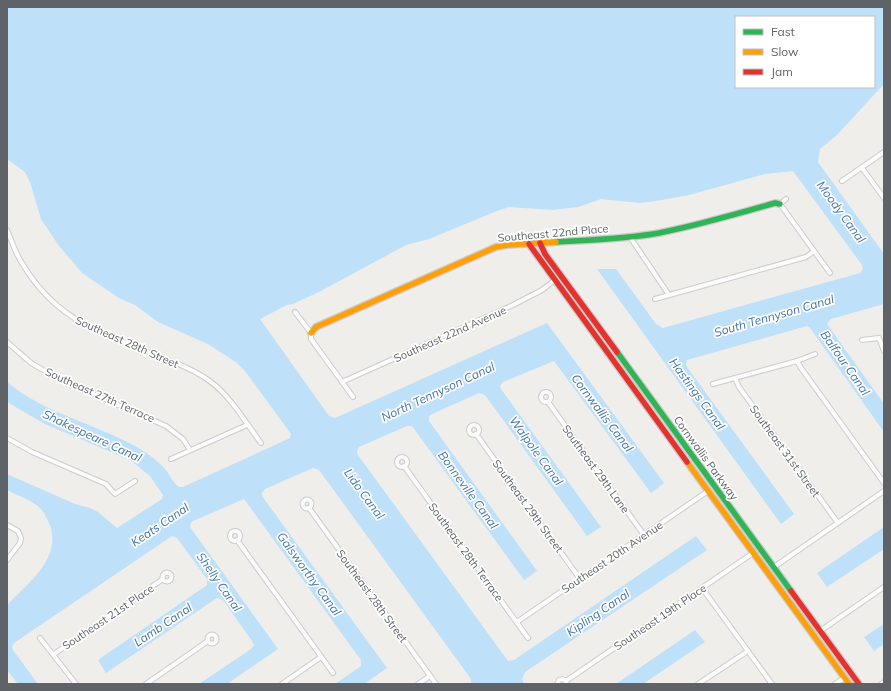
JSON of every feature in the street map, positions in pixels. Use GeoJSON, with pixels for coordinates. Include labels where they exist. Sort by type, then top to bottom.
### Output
{"type":"FeatureCollection","features":[{"type":"Feature","properties":{"kind":"street"},"geometry":{"type":"LineString","coordinates":[[842,181],[884,152]]}},
{"type":"Feature","properties":{"kind":"street"},"geometry":{"type":"LineString","coordinates":[[862,168],[884,198]]}},
{"type":"Feature","properties":{"kind":"street"},"geometry":{"type":"LineString","coordinates":[[786,199],[780,204],[830,273]]}},
{"type":"Feature","properties":{"kind":"street","name":"Southeast 22nd Place"},"geometry":{"type":"LineString","coordinates":[[310,333],[316,327],[487,251],[502,246],[630,237],[671,231],[775,203],[780,204]]}},
{"type":"Feature","properties":{"kind":"street","name":"Southeast 28th Street"},"geometry":{"type":"LineString","coordinates":[[7,230],[17,254],[29,274],[43,292],[59,307],[70,316],[88,326],[205,378],[225,396],[260,443]]}},
{"type":"Feature","properties":{"kind":"street"},"geometry":{"type":"LineString","coordinates":[[630,237],[669,295]]}},
{"type":"Feature","properties":{"kind":"street","name":"Cornwallis Parkway"},"geometry":{"type":"LineString","coordinates":[[540,243],[545,254],[859,684]]}},
{"type":"Feature","properties":{"kind":"street","name":"Cornwallis Parkway"},"geometry":{"type":"LineString","coordinates":[[529,244],[849,684]]}},
{"type":"Feature","properties":{"kind":"street"},"geometry":{"type":"LineString","coordinates":[[655,299],[806,257],[814,251]]}},
{"type":"Feature","properties":{"kind":"street","name":"Southeast 22nd Avenue"},"geometry":{"type":"LineString","coordinates":[[342,382],[518,303],[555,280]]}},
{"type":"Feature","properties":{"kind":"street"},"geometry":{"type":"LineString","coordinates":[[294,312],[310,333],[311,339],[353,397]]}},
{"type":"Feature","properties":{"kind":"street"},"geometry":{"type":"LineString","coordinates":[[862,340],[879,338],[884,335]]}},
{"type":"Feature","properties":{"kind":"street"},"geometry":{"type":"LineString","coordinates":[[879,338],[884,351]]}},
{"type":"Feature","properties":{"kind":"street","name":"Southeast 27th Terrace"},"geometry":{"type":"LineString","coordinates":[[7,342],[32,363],[57,378],[166,426],[183,439],[190,450]]}},
{"type":"Feature","properties":{"kind":"street"},"geometry":{"type":"LineString","coordinates":[[713,384],[797,361],[815,354]]}},
{"type":"Feature","properties":{"kind":"street"},"geometry":{"type":"LineString","coordinates":[[797,361],[884,483]]}},
{"type":"Feature","properties":{"kind":"street","name":"Southeast 31st Street"},"geometry":{"type":"LineString","coordinates":[[735,378],[739,387],[838,523]]}},
{"type":"Feature","properties":{"kind":"street"},"geometry":{"type":"LineString","coordinates":[[638,394],[644,389]]}},
{"type":"Feature","properties":{"kind":"street","name":"Southeast 29th Lane"},"geometry":{"type":"LineString","coordinates":[[548,402],[644,535]]}},
{"type":"Feature","properties":{"kind":"street"},"geometry":{"type":"LineString","coordinates":[[171,459],[247,425]]}},
{"type":"Feature","properties":{"kind":"street","name":"Southeast 29th Street"},"geometry":{"type":"LineString","coordinates":[[476,434],[580,579]]}},
{"type":"Feature","properties":{"kind":"street"},"geometry":{"type":"LineString","coordinates":[[7,438],[32,452],[106,484],[115,494],[135,481]]}},
{"type":"Feature","properties":{"kind":"street","name":"Southeast 28th Terrace"},"geometry":{"type":"LineString","coordinates":[[404,466],[528,638]]}},
{"type":"Feature","properties":{"kind":"street"},"geometry":{"type":"LineString","coordinates":[[708,491],[714,486]]}},
{"type":"Feature","properties":{"kind":"street","name":"Southeast 20th Avenue"},"geometry":{"type":"LineString","coordinates":[[517,622],[708,491]]}},
{"type":"Feature","properties":{"kind":"street"},"geometry":{"type":"LineString","coordinates":[[768,572],[884,491]]}},
{"type":"Feature","properties":{"kind":"street","name":"Southeast 28th Street"},"geometry":{"type":"LineString","coordinates":[[309,508],[436,684]]}},
{"type":"Feature","properties":{"kind":"street"},"geometry":{"type":"LineString","coordinates":[[7,525],[18,532],[21,538],[20,543],[7,560]]}},
{"type":"Feature","properties":{"kind":"street"},"geometry":{"type":"LineString","coordinates":[[237,540],[333,673]]}},
{"type":"Feature","properties":{"kind":"street"},"geometry":{"type":"LineString","coordinates":[[753,553],[760,548]]}},
{"type":"Feature","properties":{"kind":"street","name":"Southeast 19th Place"},"geometry":{"type":"LineString","coordinates":[[557,684],[560,679],[564,679],[567,682],[753,553]]}},
{"type":"Feature","properties":{"kind":"street","name":"Southeast 21st Place"},"geometry":{"type":"LineString","coordinates":[[54,654],[163,579]]}},
{"type":"Feature","properties":{"kind":"street"},"geometry":{"type":"LineString","coordinates":[[814,635],[884,587]]}},
{"type":"Feature","properties":{"kind":"street"},"geometry":{"type":"LineString","coordinates":[[702,588],[772,684]]}},
{"type":"Feature","properties":{"kind":"street"},"geometry":{"type":"LineString","coordinates":[[40,638],[76,684]]}},
{"type":"Feature","properties":{"kind":"street"},"geometry":{"type":"LineString","coordinates":[[146,684],[208,641]]}},
{"type":"Feature","properties":{"kind":"street"},"geometry":{"type":"LineString","coordinates":[[698,684],[748,651]]}},
{"type":"Feature","properties":{"kind":"street"},"geometry":{"type":"LineString","coordinates":[[282,684],[321,657]]}},
{"type":"Feature","properties":{"kind":"street"},"geometry":{"type":"LineString","coordinates":[[835,684],[851,673]]}},
{"type":"Feature","properties":{"kind":"street"},"geometry":{"type":"LineString","coordinates":[[418,684],[430,676]]}},
{"type":"Feature","properties":{"kind":"water"},"geometry":{"type":"Polygon","coordinates":[[[7,7],[884,7],[884,84],[837,135],[820,149],[818,162],[884,254],[884,304],[831,319],[827,324],[884,404],[884,432],[810,328],[807,326],[687,360],[687,367],[794,514],[781,524],[597,269],[616,269],[656,324],[663,328],[860,273],[863,269],[862,265],[793,171],[765,174],[689,195],[656,201],[640,203],[601,199],[578,207],[553,210],[509,207],[429,239],[406,245],[319,292],[293,304],[287,305],[260,319],[329,416],[335,418],[547,323],[664,483],[651,493],[554,361],[503,382],[500,386],[601,527],[587,536],[485,395],[479,393],[429,416],[429,421],[537,571],[524,580],[412,426],[407,426],[359,447],[357,451],[358,455],[508,661],[514,660],[696,536],[707,550],[525,672],[522,679],[524,684],[471,684],[471,679],[319,470],[313,468],[265,489],[262,496],[387,668],[364,684],[335,684],[361,666],[361,660],[244,499],[193,521],[190,527],[278,649],[227,684],[199,684],[251,649],[254,645],[223,600],[217,598],[106,673],[98,660],[207,585],[207,579],[177,538],[172,536],[14,643],[12,647],[13,650],[38,684],[18,684],[7,670],[7,605],[41,569],[48,558],[52,547],[52,535],[49,523],[42,510],[30,501],[7,490],[7,474],[75,504],[90,508],[98,512],[117,528],[162,499],[163,495],[150,476],[130,460],[45,424],[7,402],[7,382],[21,393],[53,410],[139,448],[163,466],[179,487],[183,487],[288,439],[290,438],[291,434],[245,371],[237,363],[208,344],[158,322],[135,305],[119,298],[82,273],[59,246],[41,219],[30,182],[25,172],[7,159],[7,7]]]}},
{"type":"Feature","properties":{"kind":"water"},"geometry":{"type":"Polygon","coordinates":[[[884,527],[884,549],[827,587],[817,573],[884,527]]]}},
{"type":"Feature","properties":{"kind":"water"},"geometry":{"type":"Polygon","coordinates":[[[884,624],[884,644],[874,651],[864,637],[884,624]]]}},
{"type":"Feature","properties":{"kind":"water"},"geometry":{"type":"Polygon","coordinates":[[[695,630],[705,642],[643,684],[616,684],[695,630]]]}},
{"type":"Feature","properties":{"kind":"traffic: fast"},"geometry":{"type":"LineString","coordinates":[[556,242],[620,238],[659,233],[703,223],[775,203],[780,204]]}},
{"type":"Feature","properties":{"kind":"traffic: fast"},"geometry":{"type":"LineString","coordinates":[[617,352],[791,591]]}},
{"type":"Feature","properties":{"kind":"traffic: slow"},"geometry":{"type":"LineString","coordinates":[[311,333],[316,327],[496,247],[556,242]]}},
{"type":"Feature","properties":{"kind":"traffic: slow"},"geometry":{"type":"LineString","coordinates":[[687,462],[849,684]]}},
{"type":"Feature","properties":{"kind":"traffic: jam"},"geometry":{"type":"LineString","coordinates":[[540,243],[545,254],[617,352]]}},
{"type":"Feature","properties":{"kind":"traffic: jam"},"geometry":{"type":"LineString","coordinates":[[529,244],[687,462]]}},
{"type":"Feature","properties":{"kind":"traffic: jam"},"geometry":{"type":"LineString","coordinates":[[791,591],[859,684]]}},
{"type":"Feature","properties":{"kind":"water label","name":"Moody Canal"},"geometry":{"type":"Point","coordinates":[841,212]}},
{"type":"Feature","properties":{"kind":"water label","name":"South Tennyson Canal"},"geometry":{"type":"Point","coordinates":[774,316]}},
{"type":"Feature","properties":{"kind":"water label","name":"Balfour Canal"},"geometry":{"type":"Point","coordinates":[845,363]}},
{"type":"Feature","properties":{"kind":"water label","name":"North Tennyson Canal"},"geometry":{"type":"Point","coordinates":[438,392]}},
{"type":"Feature","properties":{"kind":"water label","name":"Hastings Canal"},"geometry":{"type":"Point","coordinates":[697,394]}},
{"type":"Feature","properties":{"kind":"water label","name":"Cornwallis Canal"},"geometry":{"type":"Point","coordinates":[602,413]}},
{"type":"Feature","properties":{"kind":"water label","name":"Shakespeare Canal"},"geometry":{"type":"Point","coordinates":[92,436]}},
{"type":"Feature","properties":{"kind":"water label","name":"Walpole Canal"},"geometry":{"type":"Point","coordinates":[536,451]}},
{"type":"Feature","properties":{"kind":"water label","name":"Bonneville Canal"},"geometry":{"type":"Point","coordinates":[468,490]}},
{"type":"Feature","properties":{"kind":"water label","name":"Lido Canal"},"geometry":{"type":"Point","coordinates":[364,494]}},
{"type":"Feature","properties":{"kind":"water label","name":"Keats Canal"},"geometry":{"type":"Point","coordinates":[160,525]}},
{"type":"Feature","properties":{"kind":"water label","name":"Galsworthy Canal"},"geometry":{"type":"Point","coordinates":[309,574]}},
{"type":"Feature","properties":{"kind":"water label","name":"Shelly Canal"},"geometry":{"type":"Point","coordinates":[219,582]}},
{"type":"Feature","properties":{"kind":"water label","name":"Kipling Canal"},"geometry":{"type":"Point","coordinates":[598,613]}},
{"type":"Feature","properties":{"kind":"water label","name":"Lamb Canal"},"geometry":{"type":"Point","coordinates":[163,625]}}]}
